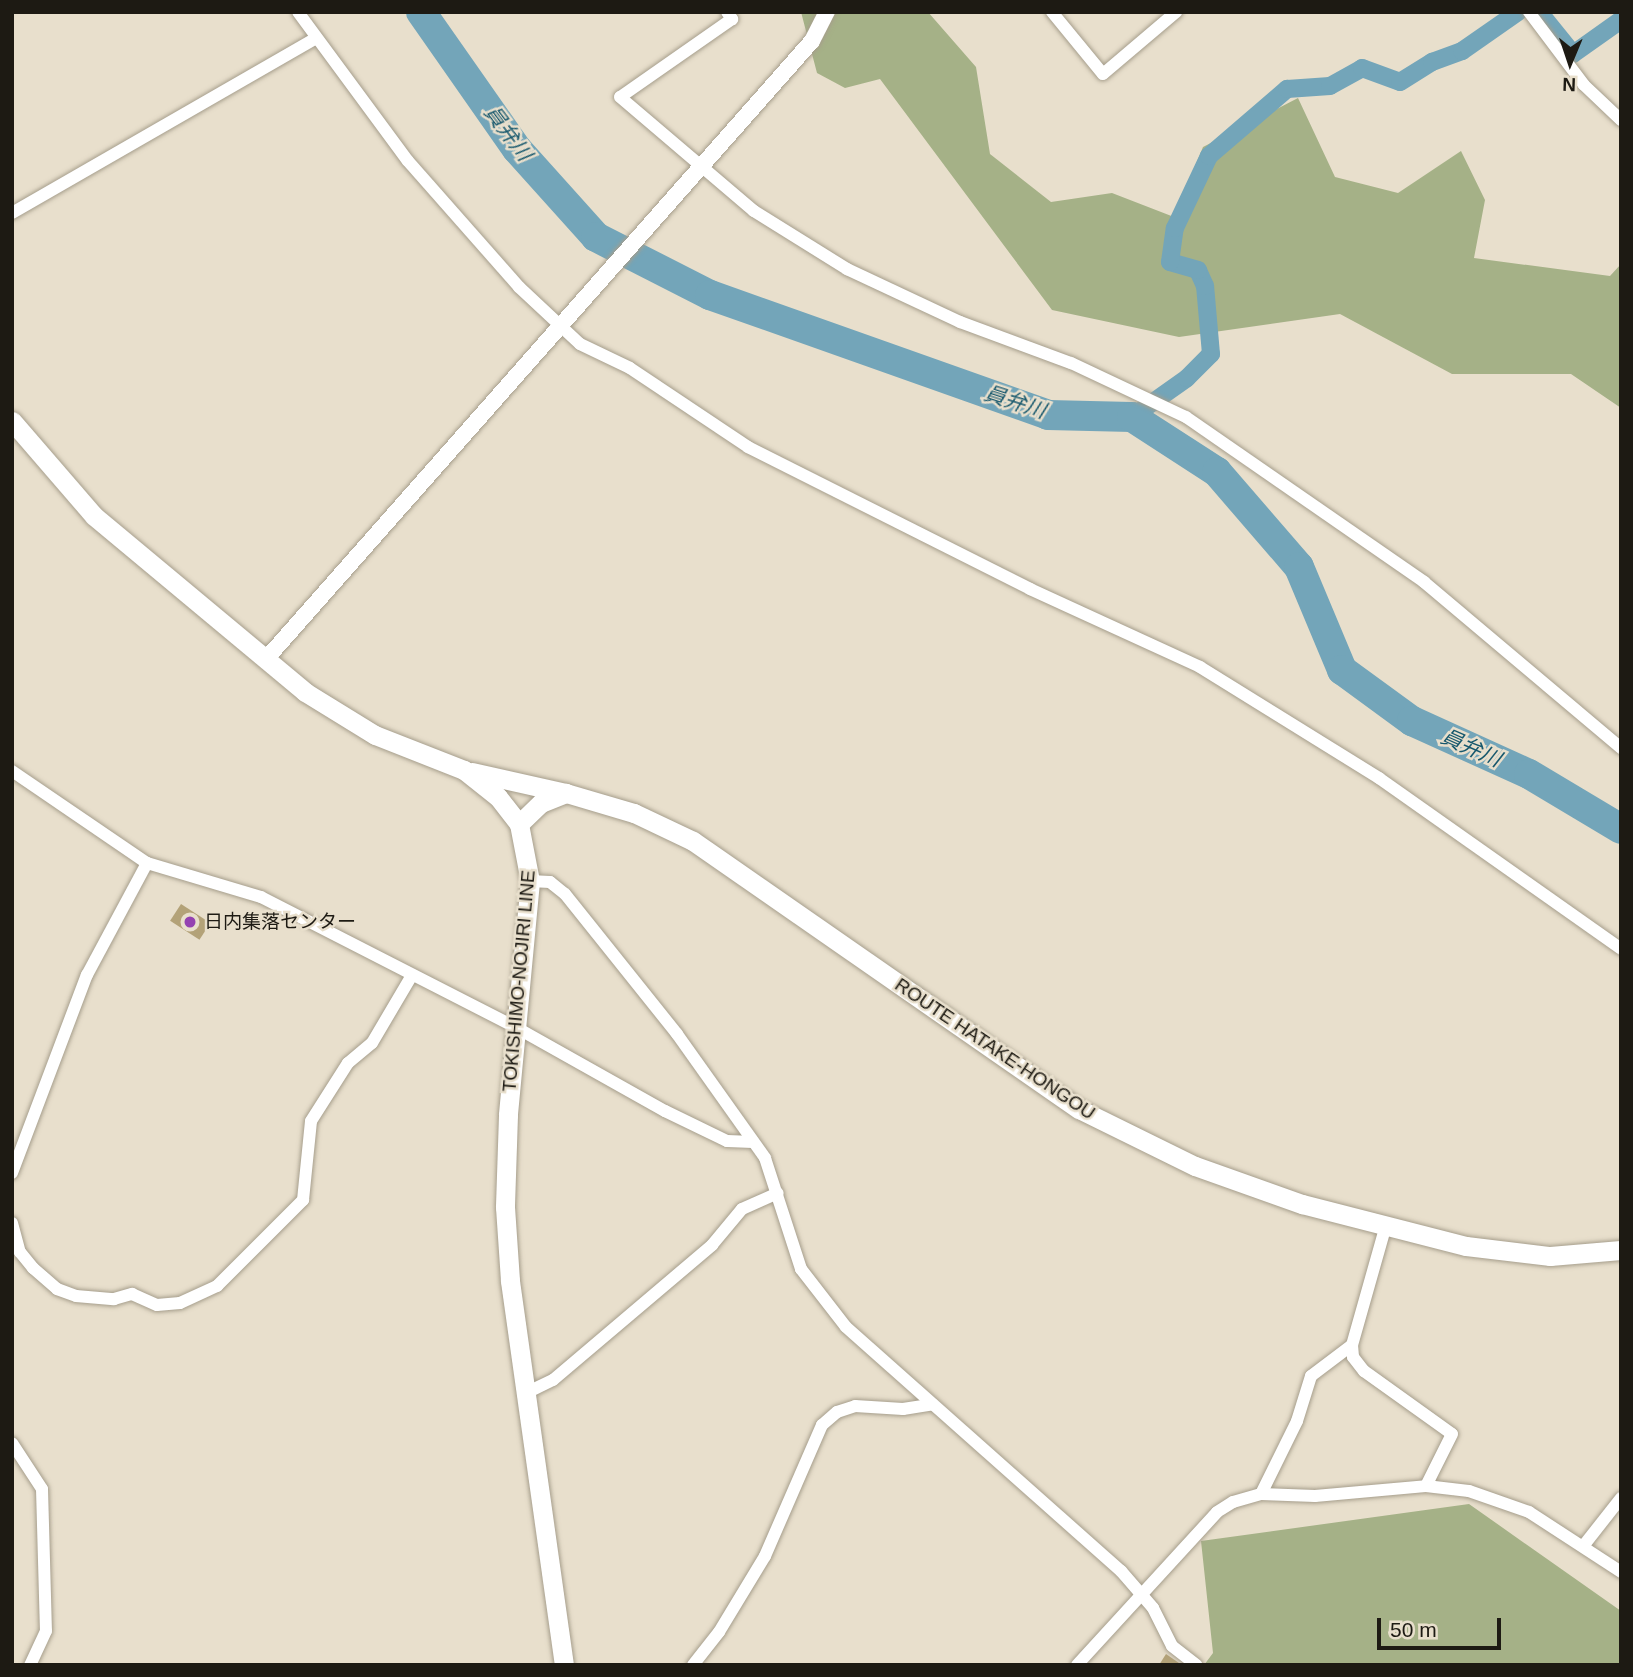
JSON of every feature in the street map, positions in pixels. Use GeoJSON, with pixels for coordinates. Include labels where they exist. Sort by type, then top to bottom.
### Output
{"type":"FeatureCollection","features":[{"type":"Feature","properties":{"kind":"main road","name":"TOKISHIMO-NOJIRI LINE"},"geometry":{"type":"LineString","coordinates":[[12,421],[94,516],[305,692],[375,735],[464,770],[498,797],[519,824],[530,881],[516,1028],[505,1207],[510,1282],[564,1665]]}},
{"type":"Feature","properties":{"kind":"main road","name":"ROUTE HATAKE-HONGOU"},"geometry":{"type":"LineString","coordinates":[[464,770],[566,793],[634,813],[692,841],[1079,1109],[1195,1166],[1302,1204],[1466,1246],[1550,1256],[1621,1250]]}},
{"type":"Feature","properties":{"kind":"main road"},"geometry":{"type":"LineString","coordinates":[[519,824],[541,803],[566,793]]}},
{"type":"Feature","properties":{"kind":"street"},"geometry":{"type":"LineString","coordinates":[[298,12],[408,161],[559,327],[580,344],[630,368],[748,447],[1030,589],[1200,667],[1379,778],[1621,949]]}},
{"type":"Feature","properties":{"kind":"street"},"geometry":{"type":"LineString","coordinates":[[727,12],[732,19],[620,97],[699,166],[754,211],[847,269],[969,326],[1071,363],[1186,417],[1424,582],[1621,748]]}},
{"type":"Feature","properties":{"kind":"street"},"geometry":{"type":"LineString","coordinates":[[267,658],[688,178],[812,41],[827,12]]}},
{"type":"Feature","properties":{"kind":"street"},"geometry":{"type":"LineString","coordinates":[[1052,12],[1103,74],[1176,12]]}},
{"type":"Feature","properties":{"kind":"street"},"geometry":{"type":"LineString","coordinates":[[1530,14],[1584,85],[1621,120]]}},
{"type":"Feature","properties":{"kind":"street"},"geometry":{"type":"LineString","coordinates":[[12,213],[316,38]]}},
{"type":"Feature","properties":{"kind":"street"},"geometry":{"type":"LineString","coordinates":[[12,771],[147,863],[261,897],[516,1028],[727,1141],[753,1142]]}},
{"type":"Feature","properties":{"kind":"street"},"geometry":{"type":"LineString","coordinates":[[12,1173],[87,975],[147,863]]}},
{"type":"Feature","properties":{"kind":"street"},"geometry":{"type":"LineString","coordinates":[[530,881],[550,882],[565,894],[677,1034],[753,1142],[778,1193],[801,1269],[846,1327],[1121,1571],[1153,1608],[1172,1646],[1196,1665]]}},
{"type":"Feature","properties":{"kind":"street"},"geometry":{"type":"LineString","coordinates":[[12,1223],[20,1252],[33,1268],[57,1289],[76,1296],[114,1299],[132,1294],[158,1305],[180,1303],[216,1286],[303,1200],[311,1121],[348,1063],[372,1043],[412,975]]}},
{"type":"Feature","properties":{"kind":"street"},"geometry":{"type":"LineString","coordinates":[[526,1393],[553,1380],[712,1245],[742,1209],[778,1193]]}},
{"type":"Feature","properties":{"kind":"street"},"geometry":{"type":"LineString","coordinates":[[1386,1226],[1352,1345],[1353,1357],[1364,1371],[1452,1434],[1426,1486]]}},
{"type":"Feature","properties":{"kind":"street"},"geometry":{"type":"LineString","coordinates":[[1261,1494],[1297,1421],[1311,1376],[1352,1345]]}},
{"type":"Feature","properties":{"kind":"street"},"geometry":{"type":"LineString","coordinates":[[692,1665],[719,1632],[765,1556],[822,1425],[837,1412],[855,1406],[903,1409],[933,1404]]}},
{"type":"Feature","properties":{"kind":"street"},"geometry":{"type":"LineString","coordinates":[[12,1443],[43,1489],[46,1631],[30,1665]]}},
{"type":"Feature","properties":{"kind":"street"},"geometry":{"type":"LineString","coordinates":[[1077,1665],[1217,1512],[1233,1502],[1261,1494],[1315,1496],[1426,1486],[1469,1492],[1529,1512],[1584,1545],[1621,1572]]}},
{"type":"Feature","properties":{"kind":"street"},"geometry":{"type":"LineString","coordinates":[[1584,1545],[1621,1498]]}},
{"type":"Feature","properties":{"kind":"green space"},"geometry":{"type":"Polygon","coordinates":[[[801,12],[928,12],[976,67],[990,154],[1051,202],[1112,193],[1174,217],[1203,147],[1298,98],[1335,177],[1398,193],[1461,151],[1485,200],[1474,258],[1610,276],[1621,264],[1621,408],[1571,374],[1452,374],[1340,314],[1179,337],[1052,310],[880,79],[845,88],[817,73],[801,12]]]}},
{"type":"Feature","properties":{"kind":"green space"},"geometry":{"type":"Polygon","coordinates":[[[1469,1504],[1621,1611],[1621,1665],[1204,1665],[1213,1653],[1201,1541],[1469,1504]]]}},
{"type":"Feature","properties":{"kind":"building","name":"日内集落センター"},"geometry":{"type":"Polygon","coordinates":[[[181,904],[210,923],[199,940],[170,921],[181,904]]]}},
{"type":"Feature","properties":{"kind":"building"},"geometry":{"type":"Polygon","coordinates":[[[1166,1654],[1182,1665],[1159,1665],[1166,1654]]]}},
{"type":"Feature","properties":{"kind":"waterway","name":"員弁川"},"geometry":{"type":"LineString","coordinates":[[421,12],[517,149],[596,237],[710,295],[1048,415],[1132,417],[1217,472],[1299,567],[1342,670],[1412,721],[1529,774],[1621,829]]}},
{"type":"Feature","properties":{"kind":"waterway"},"geometry":{"type":"LineString","coordinates":[[1132,417],[1187,378],[1211,354],[1205,286],[1198,270],[1170,262],[1175,228],[1209,156],[1287,89],[1330,86],[1362,68],[1400,82],[1432,62],[1462,51],[1518,12]]}},
{"type":"Feature","properties":{"kind":"waterway"},"geometry":{"type":"LineString","coordinates":[[1539,12],[1573,54],[1621,20]]}},
{"type":"Feature","properties":{"kind":"place","name":"日内集落センター"},"geometry":{"type":"Point","coordinates":[190,922]}}]}
